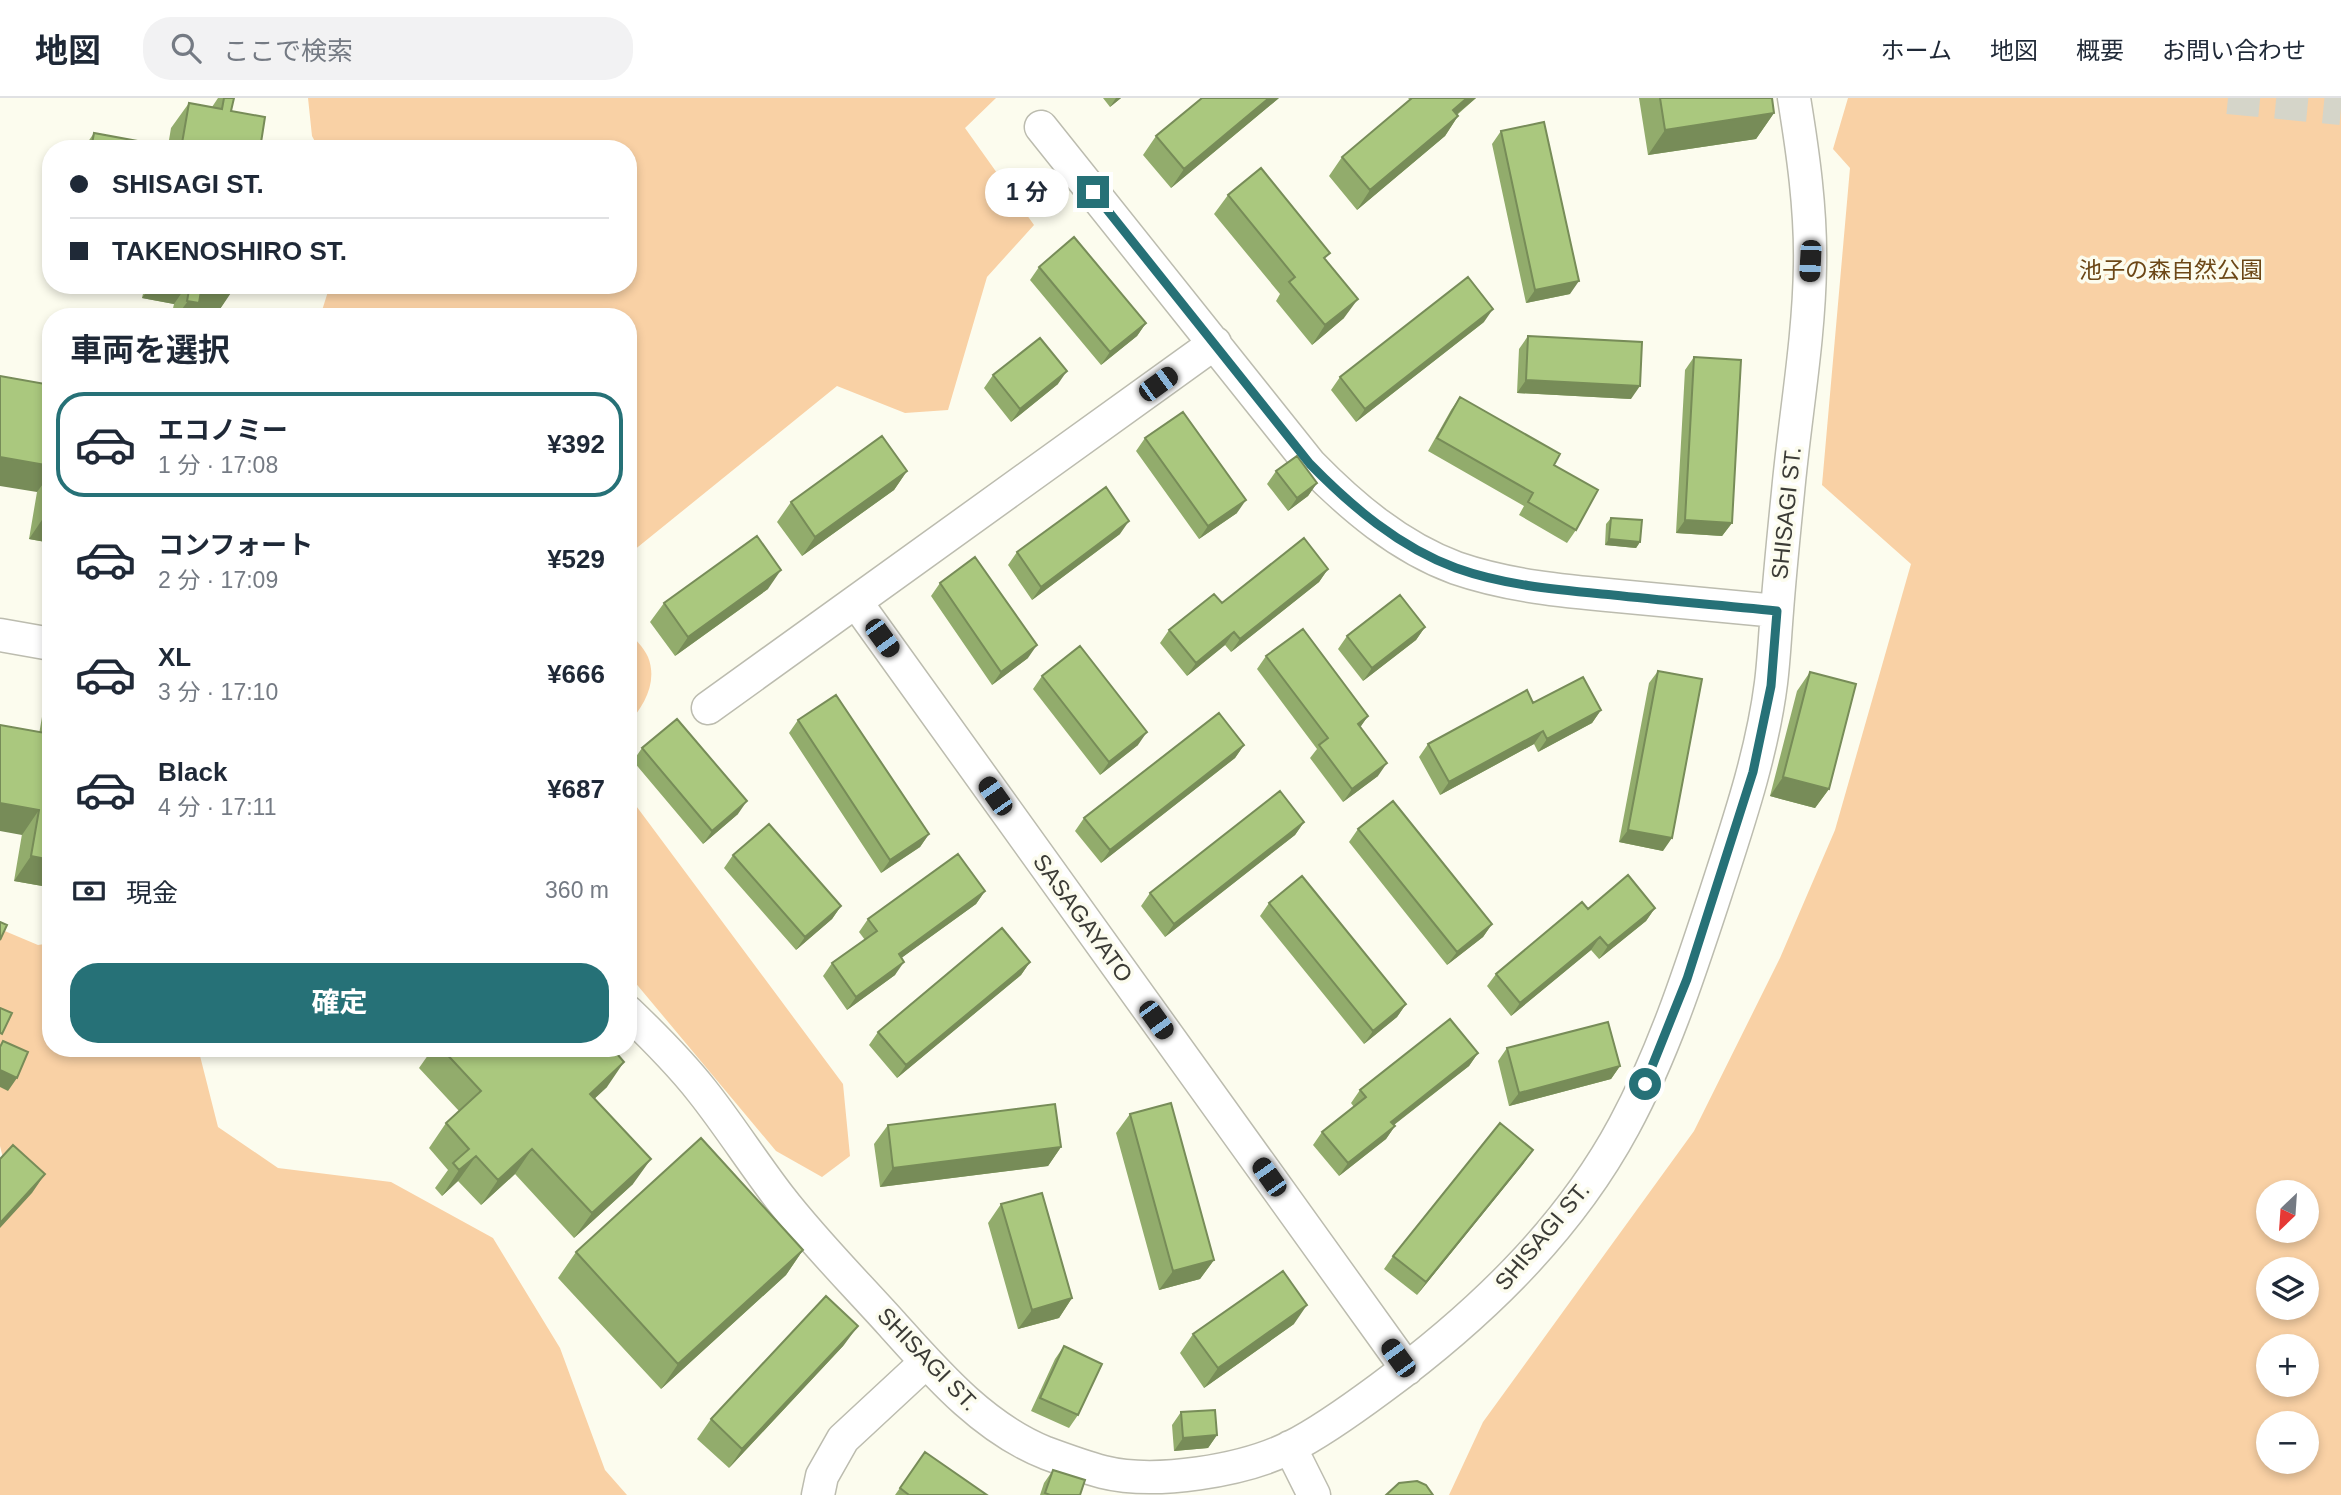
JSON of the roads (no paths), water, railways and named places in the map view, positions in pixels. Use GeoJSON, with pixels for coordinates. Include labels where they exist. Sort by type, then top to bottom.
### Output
{"type":"FeatureCollection","features":[{"type":"Feature","properties":{"kind":"lane","name":"SHISAGI ST."},"geometry":{"type":"LineString","coordinates":[[637,1021],[701,1090],[780,1198],[926,1362],[991,1422],[1040,1451],[1108,1474],[1203,1474],[1242,1465],[1290,1447],[1368,1398],[1407,1369],[1480,1308],[1530,1257],[1578,1199],[1629,1118],[1656,1062],[1687,979],[1753,772],[1771,686],[1791,462],[1807,331],[1810,261],[1806,175],[1794,98]]}},
{"type":"Feature","properties":{"kind":"lane"},"geometry":{"type":"LineString","coordinates":[[1041,127],[1310,464],[1346,501],[1401,540],[1454,567],[1505,582],[1559,590],[1777,611]]}},
{"type":"Feature","properties":{"kind":"lane"},"geometry":{"type":"LineString","coordinates":[[708,708],[1215,343]]}},
{"type":"Feature","properties":{"kind":"lane","name":"SASAGAYATO"},"geometry":{"type":"LineString","coordinates":[[856,603],[1407,1369]]}},
{"type":"Feature","properties":{"kind":"lane"},"geometry":{"type":"LineString","coordinates":[[0,635],[42,642]]}},
{"type":"Feature","properties":{"kind":"lane"},"geometry":{"type":"LineString","coordinates":[[818,1495],[822,1476],[843,1440],[926,1362]]}},
{"type":"Feature","properties":{"kind":"lane"},"geometry":{"type":"LineString","coordinates":[[1290,1447],[1314,1495]]}},
{"type":"Feature","properties":{"kind":"tunnel"},"geometry":{"type":"LineString","coordinates":[[2228,98],[2341,109]]}},
{"type":"Feature","properties":{"kind":"park label","name":"池子の森自然公園"},"geometry":{"type":"Point","coordinates":[2171,270]}}]}
